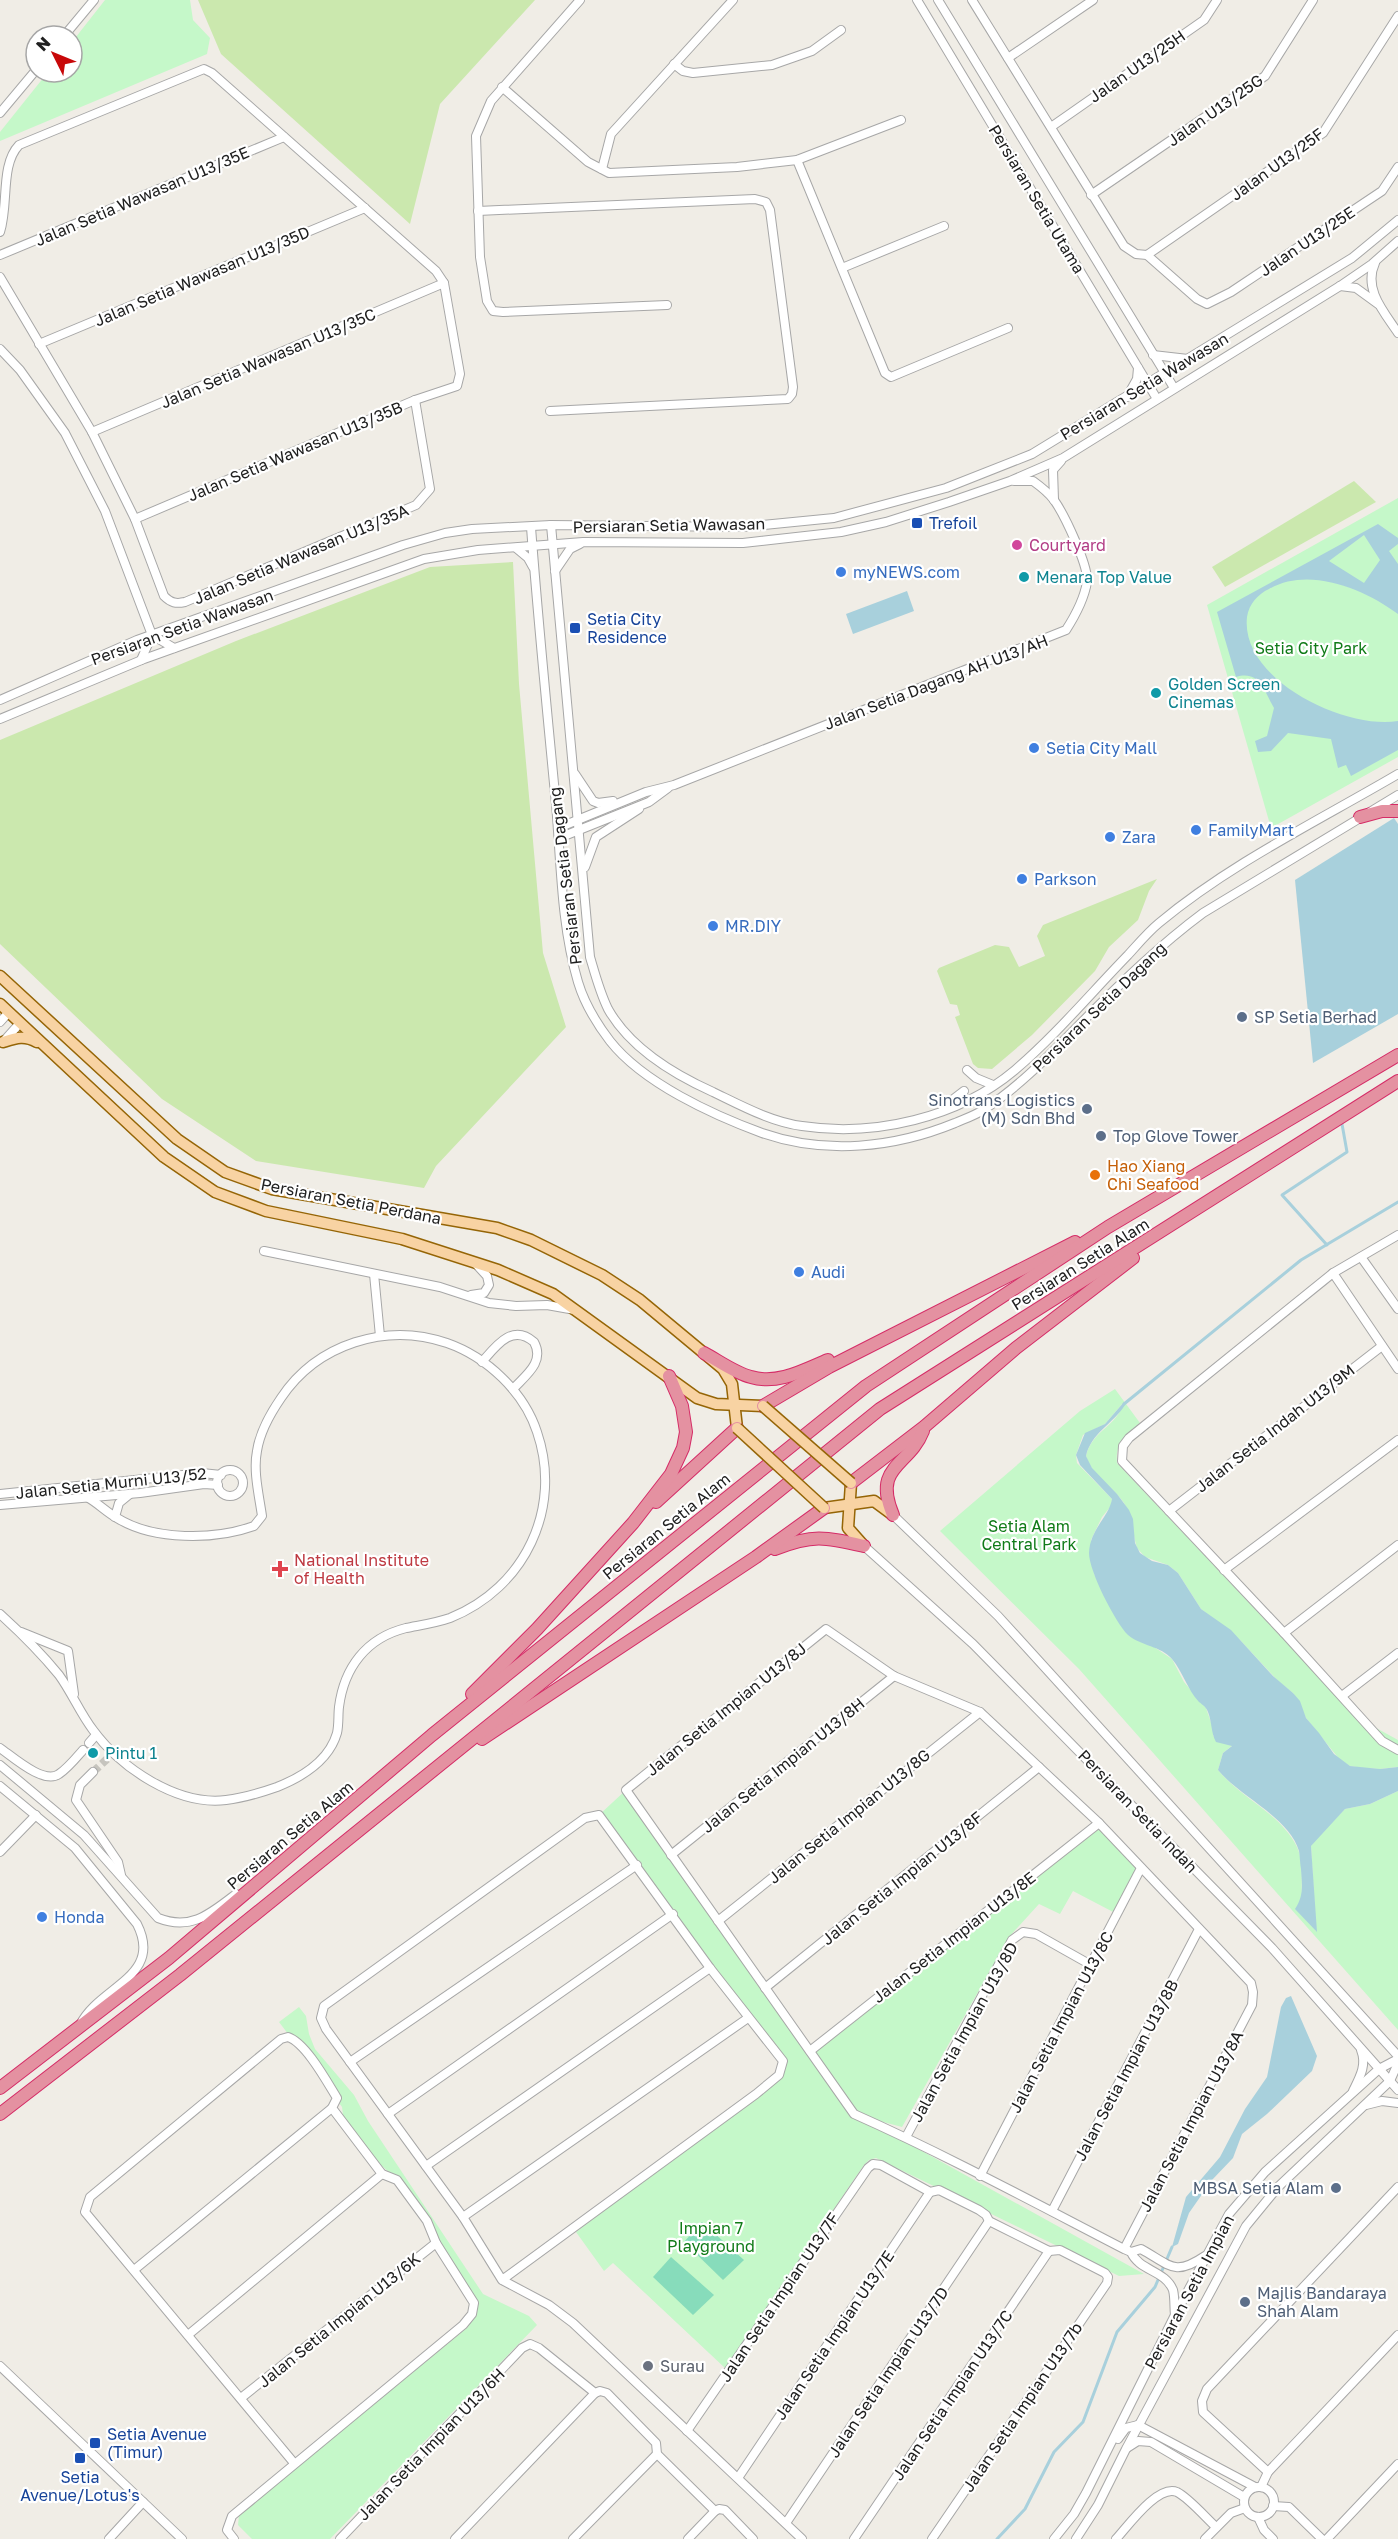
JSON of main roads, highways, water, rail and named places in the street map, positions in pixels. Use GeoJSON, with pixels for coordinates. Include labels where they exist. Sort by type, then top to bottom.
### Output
{"type":"FeatureCollection","features":[{"type":"Feature","properties":{"kind":"highway"},"geometry":{"type":"LineString","coordinates":[[1360,817],[1382,811],[1398,811]]}},
{"type":"Feature","properties":{"kind":"highway"},"geometry":{"type":"LineString","coordinates":[[763,1406],[829,1367],[902,1329],[1061,1248],[1108,1227],[1120,1214],[1398,1047]]}},
{"type":"Feature","properties":{"kind":"highway","name":"Persiaran Setia Alam"},"geometry":{"type":"LineString","coordinates":[[0,2088],[169,1958],[432,1735],[866,1386],[1108,1227],[1398,1054]]}},
{"type":"Feature","properties":{"kind":"highway","name":"Persiaran Setia Alam"},"geometry":{"type":"LineString","coordinates":[[0,2114],[180,1975],[880,1409],[1398,1082]]}},
{"type":"Feature","properties":{"kind":"highway"},"geometry":{"type":"LineString","coordinates":[[851,1482],[924,1427],[1016,1348],[1194,1212]]}},
{"type":"Feature","properties":{"kind":"highway"},"geometry":{"type":"LineString","coordinates":[[704,1353],[751,1378],[786,1378],[902,1329]]}},
{"type":"Feature","properties":{"kind":"highway"},"geometry":{"type":"LineString","coordinates":[[432,1735],[537,1629],[633,1523],[671,1474],[683,1448],[686,1432],[682,1406],[669,1376]]}},
{"type":"Feature","properties":{"kind":"highway"},"geometry":{"type":"LineString","coordinates":[[893,1515],[887,1502],[887,1481],[892,1470],[921,1435],[924,1427]]}},
{"type":"Feature","properties":{"kind":"highway"},"geometry":{"type":"LineString","coordinates":[[633,1523],[737,1428]]}},
{"type":"Feature","properties":{"kind":"highway"},"geometry":{"type":"LineString","coordinates":[[418,1783],[756,1557],[824,1508]]}},
{"type":"Feature","properties":{"kind":"highway"},"geometry":{"type":"LineString","coordinates":[[756,1557],[796,1541],[823,1537],[864,1546]]}},
{"type":"Feature","properties":{"kind":"highway"},"geometry":{"type":"LineString","coordinates":[[0,2082],[56,2039],[78,2028]]}},
{"type":"Feature","properties":{"kind":"main road"},"geometry":{"type":"LineString","coordinates":[[2,978],[20,1002],[21,1023]]}},
{"type":"Feature","properties":{"kind":"main road","name":"Persiaran Setia Perdana"},"geometry":{"type":"LineString","coordinates":[[2,978],[177,1139],[225,1172],[272,1189],[497,1228],[531,1240],[603,1275],[640,1300],[729,1376],[736,1404],[737,1428]]}},
{"type":"Feature","properties":{"kind":"main road","name":"Persiaran Setia Perdana"},"geometry":{"type":"LineString","coordinates":[[0,1004],[164,1157],[215,1192],[266,1211],[402,1239],[474,1262],[553,1294],[697,1398],[706,1402],[763,1406]]}},
{"type":"Feature","properties":{"kind":"main road"},"geometry":{"type":"LineString","coordinates":[[9,1012],[31,1011],[42,1021],[51,1023]]}},
{"type":"Feature","properties":{"kind":"main road"},"geometry":{"type":"LineString","coordinates":[[1,1043],[19,1037],[28,1038],[54,1053]]}},
{"type":"Feature","properties":{"kind":"main road"},"geometry":{"type":"LineString","coordinates":[[763,1406],[851,1482],[848,1528],[864,1546]]}},
{"type":"Feature","properties":{"kind":"main road"},"geometry":{"type":"LineString","coordinates":[[737,1428],[824,1508],[874,1501],[893,1515]]}},
{"type":"Feature","properties":{"kind":"water"},"geometry":{"type":"Polygon","coordinates":[[[1378,524],[1398,538],[1398,544],[1389,551],[1398,564],[1398,614],[1369,596],[1336,583],[1301,580],[1285,582],[1261,594],[1252,604],[1247,617],[1249,640],[1260,661],[1278,680],[1300,696],[1326,709],[1376,722],[1398,721],[1398,750],[1351,776],[1346,765],[1338,768],[1331,739],[1288,733],[1271,751],[1258,752],[1255,741],[1267,736],[1274,708],[1256,679],[1251,676],[1236,677],[1217,612],[1378,524]],[[1364,535],[1329,561],[1364,583],[1380,560],[1364,535]]]}},
{"type":"Feature","properties":{"kind":"water"},"geometry":{"type":"Polygon","coordinates":[[[907,591],[914,611],[853,634],[846,614],[907,591]]]}},
{"type":"Feature","properties":{"kind":"water"},"geometry":{"type":"Polygon","coordinates":[[[1394,818],[1398,824],[1398,1014],[1313,1063],[1295,880],[1394,818]]]}},
{"type":"Feature","properties":{"kind":"water"},"geometry":{"type":"Polygon","coordinates":[[[1124,1402],[1125,1405],[1120,1412],[1097,1435],[1086,1456],[1092,1468],[1129,1510],[1133,1519],[1135,1543],[1140,1553],[1152,1561],[1168,1565],[1178,1573],[1201,1609],[1231,1630],[1273,1676],[1300,1701],[1306,1718],[1334,1754],[1350,1766],[1380,1769],[1398,1767],[1398,1791],[1370,1804],[1345,1809],[1311,1846],[1317,1932],[1295,1909],[1300,1900],[1302,1885],[1299,1851],[1294,1839],[1275,1818],[1227,1780],[1218,1770],[1223,1753],[1232,1746],[1216,1742],[1207,1710],[1195,1697],[1172,1659],[1162,1651],[1128,1635],[1116,1619],[1093,1572],[1089,1553],[1090,1545],[1112,1499],[1080,1465],[1076,1455],[1085,1433],[1105,1424],[1124,1402]]]}},
{"type":"Feature","properties":{"kind":"water"},"geometry":{"type":"Polygon","coordinates":[[[1291,1996],[1317,2056],[1312,2071],[1267,2114],[1242,2134],[1233,2158],[1212,2180],[1189,2213],[1178,2244],[1172,2247],[1186,2197],[1220,2157],[1245,2109],[1267,2077],[1281,2007],[1286,1998],[1291,1996]]]}},
{"type":"Feature","properties":{"kind":"waterway"},"geometry":{"type":"LineString","coordinates":[[1327,1245],[1282,1195],[1347,1152],[1342,1124]]}},
{"type":"Feature","properties":{"kind":"waterway"},"geometry":{"type":"LineString","coordinates":[[1124,1404],[1301,1260],[1398,1202]]}},
{"type":"Feature","properties":{"kind":"waterway"},"geometry":{"type":"LineString","coordinates":[[997,2539],[1025,2509],[1054,2452],[1083,2422],[1117,2332],[1155,2287],[1172,2247]]}},
{"type":"Feature","properties":{"kind":"tunnel"},"geometry":{"type":"LineString","coordinates":[[93,1772],[107,1759]]}},
{"type":"Feature","properties":{"kind":"place","name":"Trefoil"},"geometry":{"type":"Point","coordinates":[917,523]}},
{"type":"Feature","properties":{"kind":"place","name":"Courtyard"},"geometry":{"type":"Point","coordinates":[1017,545]}},
{"type":"Feature","properties":{"kind":"place","name":"myNEWS.com"},"geometry":{"type":"Point","coordinates":[841,572]}},
{"type":"Feature","properties":{"kind":"place","name":"Menara Top Value"},"geometry":{"type":"Point","coordinates":[1024,577]}},
{"type":"Feature","properties":{"kind":"place","name":"Setia City Residence"},"geometry":{"type":"Point","coordinates":[575,628]}},
{"type":"Feature","properties":{"kind":"place","name":"Golden Screen Cinemas"},"geometry":{"type":"Point","coordinates":[1156,693]}},
{"type":"Feature","properties":{"kind":"place","name":"Setia City Mall"},"geometry":{"type":"Point","coordinates":[1034,748]}},
{"type":"Feature","properties":{"kind":"place","name":"FamilyMart"},"geometry":{"type":"Point","coordinates":[1196,830]}},
{"type":"Feature","properties":{"kind":"place","name":"Zara"},"geometry":{"type":"Point","coordinates":[1110,837]}},
{"type":"Feature","properties":{"kind":"place","name":"Parkson"},"geometry":{"type":"Point","coordinates":[1022,879]}},
{"type":"Feature","properties":{"kind":"place","name":"MR.DIY"},"geometry":{"type":"Point","coordinates":[713,926]}},
{"type":"Feature","properties":{"kind":"place","name":"SP Setia Berhad"},"geometry":{"type":"Point","coordinates":[1242,1017]}},
{"type":"Feature","properties":{"kind":"place","name":"Sinotrans Logistics (M) Sdn Bhd"},"geometry":{"type":"Point","coordinates":[1087,1109]}},
{"type":"Feature","properties":{"kind":"place","name":"Top Glove Tower"},"geometry":{"type":"Point","coordinates":[1101,1136]}},
{"type":"Feature","properties":{"kind":"place","name":"Hao Xiang Chi Seafood"},"geometry":{"type":"Point","coordinates":[1095,1175]}},
{"type":"Feature","properties":{"kind":"place","name":"Audi"},"geometry":{"type":"Point","coordinates":[799,1272]}},
{"type":"Feature","properties":{"kind":"place","name":"National Institute of Health"},"geometry":{"type":"Point","coordinates":[280,1569]}},
{"type":"Feature","properties":{"kind":"place","name":"Pintu 1"},"geometry":{"type":"Point","coordinates":[93,1753]}},
{"type":"Feature","properties":{"kind":"place","name":"Honda"},"geometry":{"type":"Point","coordinates":[42,1917]}},
{"type":"Feature","properties":{"kind":"place","name":"MBSA Setia Alam"},"geometry":{"type":"Point","coordinates":[1336,2188]}},
{"type":"Feature","properties":{"kind":"place","name":"Majlis Bandaraya Shah Alam"},"geometry":{"type":"Point","coordinates":[1245,2302]}},
{"type":"Feature","properties":{"kind":"place","name":"Surau"},"geometry":{"type":"Point","coordinates":[648,2366]}},
{"type":"Feature","properties":{"kind":"place","name":"Setia Avenue (Timur)"},"geometry":{"type":"Point","coordinates":[95,2443]}},
{"type":"Feature","properties":{"kind":"place","name":"Setia Avenue/Lotus's"},"geometry":{"type":"Point","coordinates":[80,2458]}},
{"type":"Feature","properties":{"kind":"park label","name":"Setia City Park"},"geometry":{"type":"Point","coordinates":[1311,648]}},
{"type":"Feature","properties":{"kind":"park label","name":"Setia Alam Central Park"},"geometry":{"type":"Point","coordinates":[1029,1535]}},
{"type":"Feature","properties":{"kind":"park label","name":"Impian 7 Playground"},"geometry":{"type":"Point","coordinates":[711,2237]}}]}
